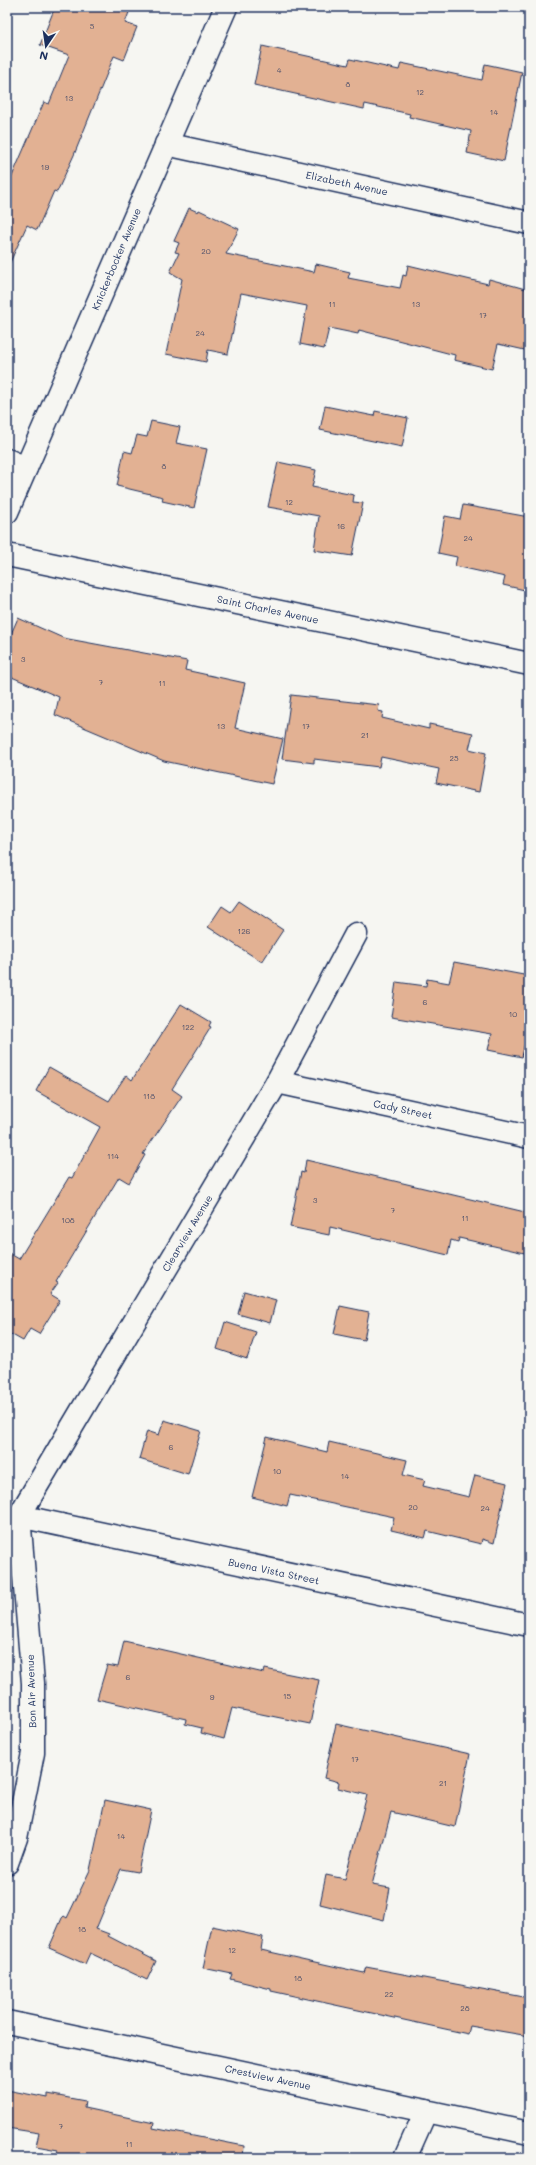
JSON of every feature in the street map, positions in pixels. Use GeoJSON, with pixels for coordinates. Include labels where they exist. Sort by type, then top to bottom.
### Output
{"type":"FeatureCollection","features":[{"type":"Feature","properties":{"kind":"street","name":"Knickerbocker Avenue"},"geometry":{"type":"LineString","coordinates":[[7,512],[17,464],[166,144],[226,7]]}},
{"type":"Feature","properties":{"kind":"street","name":"Elizabeth Avenue"},"geometry":{"type":"LineString","coordinates":[[166,144],[529,223]]}},
{"type":"Feature","properties":{"kind":"street","name":"Saint Charles Avenue"},"geometry":{"type":"LineString","coordinates":[[7,555],[529,664]]}},
{"type":"Feature","properties":{"kind":"street","name":"Clearview Avenue"},"geometry":{"type":"LineString","coordinates":[[13,1520],[277,1082],[356,934]]}},
{"type":"Feature","properties":{"kind":"street","name":"Cady Street"},"geometry":{"type":"LineString","coordinates":[[277,1082],[529,1137]]}},
{"type":"Feature","properties":{"kind":"street","name":"Buena Vista Street"},"geometry":{"type":"LineString","coordinates":[[13,1520],[529,1625]]}},
{"type":"Feature","properties":{"kind":"street","name":"Bon Air Avenue"},"geometry":{"type":"LineString","coordinates":[[7,1863],[16,1838],[33,1753],[33,1683],[13,1520]]}},
{"type":"Feature","properties":{"kind":"street","name":"Crestview Avenue"},"geometry":{"type":"LineString","coordinates":[[7,2022],[529,2133]]}},
{"type":"Feature","properties":{"kind":"street"},"geometry":{"type":"LineString","coordinates":[[406,2158],[426,2111]]}},
{"type":"Feature","properties":{"kind":"building"},"geometry":{"type":"Polygon","coordinates":[[[55,7],[131,7],[125,23],[137,27],[124,60],[114,56],[74,155],[57,192],[54,191],[37,230],[27,225],[7,269],[7,188],[44,102],[49,104],[69,55],[40,45],[55,7]]]}},
{"type":"Feature","properties":{"kind":"building"},"geometry":{"type":"Polygon","coordinates":[[[262,46],[348,65],[350,59],[399,70],[401,63],[482,80],[485,64],[522,72],[504,161],[467,153],[471,131],[409,117],[410,114],[365,104],[364,109],[254,85],[262,46]]]}},
{"type":"Feature","properties":{"kind":"building"},"geometry":{"type":"Polygon","coordinates":[[[189,208],[198,212],[199,210],[239,229],[226,254],[314,272],[316,264],[350,272],[348,278],[400,288],[403,275],[406,276],[408,265],[488,284],[489,279],[529,290],[529,351],[498,344],[492,369],[454,360],[455,355],[359,330],[358,334],[329,328],[324,349],[300,344],[307,306],[241,293],[228,354],[208,350],[206,362],[166,354],[182,279],[170,272],[179,253],[175,252],[179,243],[174,241],[189,208]]]}},
{"type":"Feature","properties":{"kind":"building"},"geometry":{"type":"Polygon","coordinates":[[[325,406],[374,416],[375,411],[408,418],[402,447],[320,430],[325,406]]]}},
{"type":"Feature","properties":{"kind":"building"},"geometry":{"type":"Polygon","coordinates":[[[151,421],[180,427],[176,443],[207,449],[194,508],[162,501],[163,497],[117,486],[124,451],[132,453],[137,435],[147,437],[151,421]]]}},
{"type":"Feature","properties":{"kind":"building"},"geometry":{"type":"Polygon","coordinates":[[[278,462],[316,470],[312,487],[354,495],[353,502],[363,503],[352,556],[314,550],[319,516],[268,507],[278,462]]]}},
{"type":"Feature","properties":{"kind":"building"},"geometry":{"type":"Polygon","coordinates":[[[463,505],[529,517],[529,591],[503,585],[505,577],[455,566],[457,557],[438,553],[445,516],[460,519],[463,505]]]}},
{"type":"Feature","properties":{"kind":"building"},"geometry":{"type":"Polygon","coordinates":[[[18,618],[63,638],[187,661],[185,670],[245,683],[235,728],[283,739],[272,784],[164,761],[55,715],[59,697],[7,675],[7,643],[18,618]]]}},
{"type":"Feature","properties":{"kind":"building"},"geometry":{"type":"Polygon","coordinates":[[[291,695],[379,705],[378,711],[383,712],[382,718],[429,729],[429,724],[473,733],[469,749],[486,753],[479,792],[436,783],[439,769],[381,757],[379,767],[314,759],[314,763],[282,759],[291,695]]]}},
{"type":"Feature","properties":{"kind":"building"},"geometry":{"type":"Polygon","coordinates":[[[239,901],[283,930],[262,962],[208,927],[222,906],[231,912],[239,901]]]}},
{"type":"Feature","properties":{"kind":"building"},"geometry":{"type":"Polygon","coordinates":[[[454,962],[529,976],[529,1022],[522,1057],[488,1050],[492,1034],[391,1017],[396,982],[426,986],[427,979],[449,983],[454,962]]]}},
{"type":"Feature","properties":{"kind":"building"},"geometry":{"type":"Polygon","coordinates":[[[181,1004],[211,1022],[209,1026],[211,1027],[172,1089],[182,1096],[143,1154],[145,1155],[129,1183],[119,1177],[56,1282],[58,1283],[50,1294],[60,1300],[39,1334],[30,1329],[23,1341],[7,1332],[7,1252],[19,1259],[69,1177],[72,1178],[100,1127],[36,1091],[49,1067],[109,1101],[126,1075],[132,1080],[181,1004]]]}},
{"type":"Feature","properties":{"kind":"building"},"geometry":{"type":"Polygon","coordinates":[[[306,1160],[529,1213],[529,1254],[459,1238],[458,1242],[451,1240],[448,1255],[330,1227],[329,1235],[290,1227],[301,1172],[304,1173],[306,1160]]]}},
{"type":"Feature","properties":{"kind":"building"},"geometry":{"type":"Polygon","coordinates":[[[244,1291],[276,1300],[270,1323],[238,1314],[244,1291]]]}},
{"type":"Feature","properties":{"kind":"building"},"geometry":{"type":"Polygon","coordinates":[[[340,1306],[369,1312],[364,1340],[334,1334],[340,1306]]]}},
{"type":"Feature","properties":{"kind":"building"},"geometry":{"type":"Polygon","coordinates":[[[225,1322],[256,1332],[247,1359],[217,1349],[225,1322]]]}},
{"type":"Feature","properties":{"kind":"building"},"geometry":{"type":"Polygon","coordinates":[[[164,1420],[201,1431],[188,1474],[139,1459],[147,1431],[159,1435],[164,1420]]]}},
{"type":"Feature","properties":{"kind":"building"},"geometry":{"type":"Polygon","coordinates":[[[267,1437],[327,1452],[329,1442],[407,1460],[403,1475],[425,1480],[423,1486],[469,1497],[475,1475],[507,1483],[494,1543],[482,1539],[481,1544],[427,1531],[425,1538],[391,1530],[394,1517],[290,1495],[287,1506],[252,1497],[267,1437]]]}},
{"type":"Feature","properties":{"kind":"building"},"geometry":{"type":"Polygon","coordinates":[[[124,1641],[264,1673],[265,1669],[319,1680],[310,1724],[232,1708],[224,1739],[201,1733],[202,1728],[185,1724],[186,1719],[97,1699],[107,1665],[118,1667],[124,1641]]]}},
{"type":"Feature","properties":{"kind":"building"},"geometry":{"type":"Polygon","coordinates":[[[336,1724],[470,1754],[455,1827],[391,1812],[372,1885],[390,1888],[384,1920],[320,1904],[326,1875],[345,1879],[367,1795],[338,1788],[339,1782],[324,1778],[336,1724]]]}},
{"type":"Feature","properties":{"kind":"building"},"geometry":{"type":"Polygon","coordinates":[[[105,1800],[151,1810],[138,1872],[121,1869],[96,1929],[109,1934],[108,1936],[156,1961],[147,1980],[90,1953],[85,1964],[49,1948],[62,1918],[64,1916],[67,1918],[90,1870],[105,1800]]]}},
{"type":"Feature","properties":{"kind":"building"},"geometry":{"type":"Polygon","coordinates":[[[212,1926],[263,1937],[261,1950],[364,1973],[366,1967],[529,1998],[529,2036],[470,2026],[468,2034],[271,1991],[271,1989],[230,1979],[232,1974],[203,1968],[212,1926]]]}},
{"type":"Feature","properties":{"kind":"building"},"geometry":{"type":"Polygon","coordinates":[[[7,2090],[48,2098],[48,2094],[85,2101],[84,2108],[154,2123],[153,2128],[244,2146],[243,2158],[56,2158],[58,2150],[36,2146],[39,2133],[7,2128],[7,2090]]]}}]}
